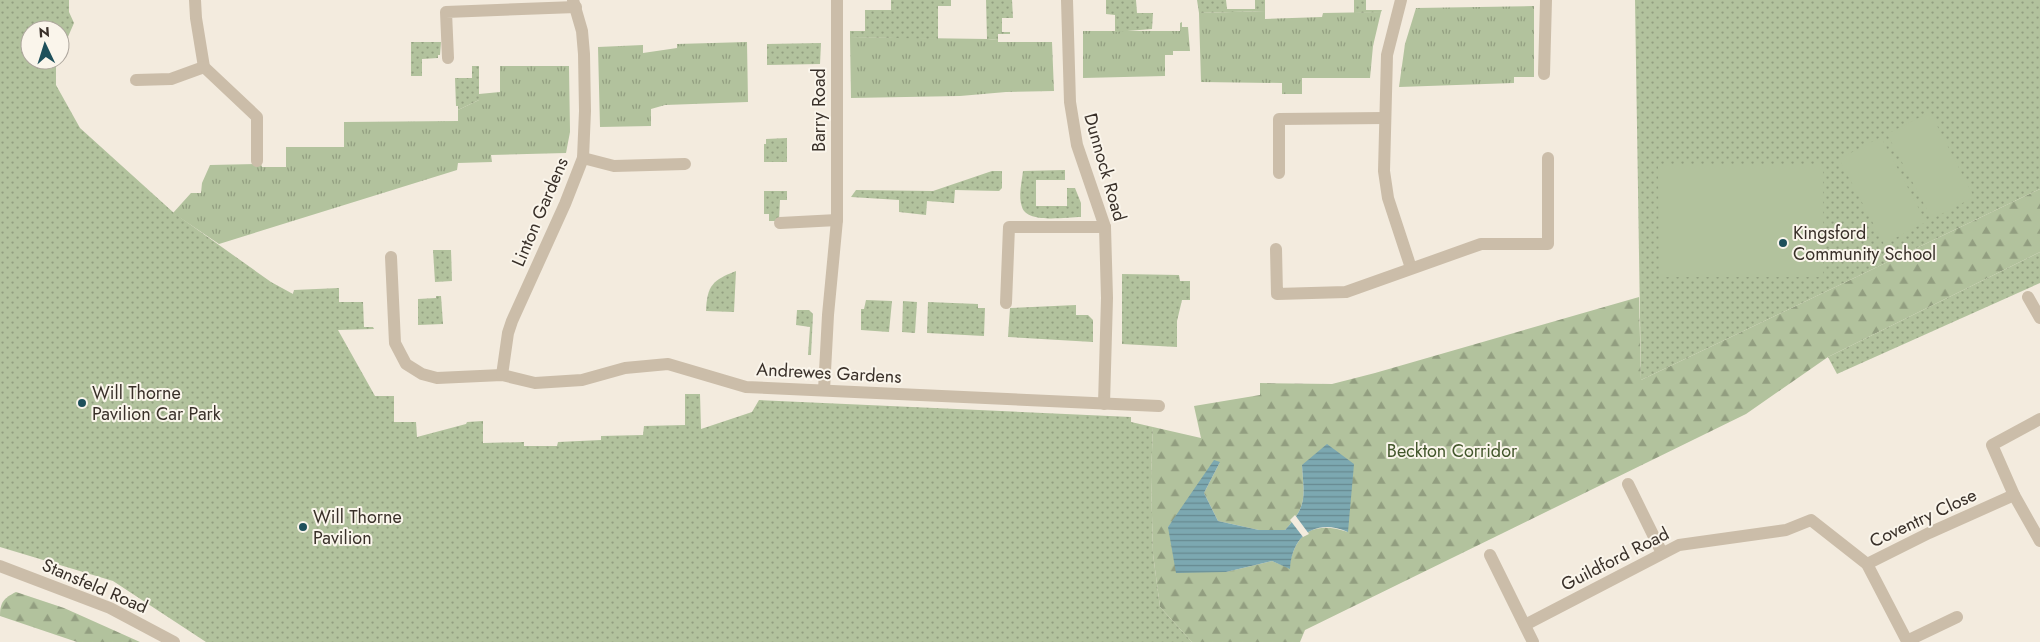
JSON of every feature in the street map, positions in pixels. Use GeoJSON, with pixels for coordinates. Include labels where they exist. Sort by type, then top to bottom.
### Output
{"type":"FeatureCollection","features":[{"type":"Feature","properties":{"kind":"street"},"geometry":{"type":"LineString","coordinates":[[195,0],[204,67],[257,117],[257,161]]}},
{"type":"Feature","properties":{"kind":"street","name":"Barry Road"},"geometry":{"type":"LineString","coordinates":[[824,390],[828,315],[837,220],[837,0]]}},
{"type":"Feature","properties":{"kind":"street","name":"Dunnock Road"},"geometry":{"type":"LineString","coordinates":[[1067,0],[1070,102],[1077,146],[1105,227],[1108,298],[1104,404]]}},
{"type":"Feature","properties":{"kind":"street"},"geometry":{"type":"LineString","coordinates":[[1401,0],[1387,55],[1384,170],[1388,198],[1396,228],[1411,268]]}},
{"type":"Feature","properties":{"kind":"street"},"geometry":{"type":"LineString","coordinates":[[1544,74],[1546,0]]}},
{"type":"Feature","properties":{"kind":"street"},"geometry":{"type":"LineString","coordinates":[[448,58],[446,12],[574,4]]}},
{"type":"Feature","properties":{"kind":"street","name":"Linton Gardens"},"geometry":{"type":"LineString","coordinates":[[502,375],[508,333],[512,321],[565,204],[583,158],[585,111],[584,54],[582,31],[574,4]]}},
{"type":"Feature","properties":{"kind":"street"},"geometry":{"type":"LineString","coordinates":[[136,80],[171,79],[204,67]]}},
{"type":"Feature","properties":{"kind":"street"},"geometry":{"type":"LineString","coordinates":[[1279,173],[1278,119],[1384,118]]}},
{"type":"Feature","properties":{"kind":"street"},"geometry":{"type":"LineString","coordinates":[[583,158],[614,166],[684,164]]}},
{"type":"Feature","properties":{"kind":"street"},"geometry":{"type":"LineString","coordinates":[[1276,249],[1277,294],[1346,292],[1481,244],[1548,244],[1548,158]]}},
{"type":"Feature","properties":{"kind":"street"},"geometry":{"type":"LineString","coordinates":[[780,223],[837,220]]}},
{"type":"Feature","properties":{"kind":"street"},"geometry":{"type":"LineString","coordinates":[[1006,304],[1009,226],[1105,227]]}},
{"type":"Feature","properties":{"kind":"street","name":"Andrewes Gardens"},"geometry":{"type":"LineString","coordinates":[[390,257],[395,343],[406,364],[422,374],[437,378],[502,375],[535,383],[582,380],[625,368],[668,364],[746,387],[1160,406]]}},
{"type":"Feature","properties":{"kind":"street"},"geometry":{"type":"LineString","coordinates":[[2028,296],[2040,318]]}},
{"type":"Feature","properties":{"kind":"street"},"geometry":{"type":"LineString","coordinates":[[2040,419],[1992,445],[2014,495],[2040,541]]}},
{"type":"Feature","properties":{"kind":"street"},"geometry":{"type":"LineString","coordinates":[[1628,484],[1662,553]]}},
{"type":"Feature","properties":{"kind":"street","name":"Coventry Close"},"geometry":{"type":"LineString","coordinates":[[1957,617],[1907,641],[1867,564],[1929,533],[2014,495]]}},
{"type":"Feature","properties":{"kind":"street","name":"Guildford Road"},"geometry":{"type":"LineString","coordinates":[[1524,625],[1680,544],[1786,530],[1811,520],[1867,564]]}},
{"type":"Feature","properties":{"kind":"street"},"geometry":{"type":"LineString","coordinates":[[1490,555],[1533,642]]}},
{"type":"Feature","properties":{"kind":"street","name":"Stansfeld Road"},"geometry":{"type":"LineString","coordinates":[[0,566],[110,608],[174,642]]}},
{"type":"Feature","properties":{"kind":"green space"},"geometry":{"type":"Polygon","coordinates":[[[0,0],[69,0],[69,12],[74,23],[70,32],[70,20],[20,20],[20,70],[56,70],[56,85],[80,128],[174,213],[271,282],[293,294],[294,290],[339,288],[339,302],[363,302],[364,327],[373,327],[374,329],[338,330],[375,396],[394,396],[394,422],[416,422],[417,437],[466,424],[467,422],[483,421],[483,443],[524,442],[524,446],[557,446],[558,442],[601,440],[601,436],[643,435],[644,426],[685,425],[685,394],[700,394],[701,429],[752,412],[759,400],[1131,417],[1131,422],[1153,427],[1151,476],[1153,554],[1160,607],[1192,642],[206,642],[113,581],[0,547],[0,0]]]}},
{"type":"Feature","properties":{"kind":"green space"},"geometry":{"type":"Polygon","coordinates":[[[891,0],[951,0],[951,6],[938,6],[938,39],[850,37],[850,31],[865,31],[865,10],[891,10],[891,0]]]}},
{"type":"Feature","properties":{"kind":"green space"},"geometry":{"type":"Polygon","coordinates":[[[986,0],[1012,0],[1013,18],[1002,18],[1002,32],[1010,32],[1010,34],[998,34],[998,40],[987,39],[986,0]]]}},
{"type":"Feature","properties":{"kind":"green space"},"geometry":{"type":"Polygon","coordinates":[[[1106,0],[1136,0],[1137,13],[1153,13],[1152,29],[1115,32],[1115,15],[1106,14],[1106,0]]]}},
{"type":"Feature","properties":{"kind":"green space"},"geometry":{"type":"Polygon","coordinates":[[[1197,0],[1226,0],[1227,9],[1255,9],[1255,0],[1265,0],[1265,11],[1199,13],[1197,0]]]}},
{"type":"Feature","properties":{"kind":"green space"},"geometry":{"type":"Polygon","coordinates":[[[1354,0],[1366,0],[1366,10],[1382,10],[1381,12],[1354,13],[1354,0]]]}},
{"type":"Feature","properties":{"kind":"green space","name":"Kingsford Community School"},"geometry":{"type":"Polygon","coordinates":[[[1635,0],[2040,0],[2040,189],[1641,380],[1635,0]]]}},
{"type":"Feature","properties":{"kind":"green space"},"geometry":{"type":"Polygon","coordinates":[[[1534,6],[1534,77],[1514,77],[1514,83],[1399,87],[1405,44],[1416,8],[1534,6]]]}},
{"type":"Feature","properties":{"kind":"green space"},"geometry":{"type":"Polygon","coordinates":[[[1265,11],[1265,19],[1322,17],[1323,13],[1381,12],[1373,46],[1370,78],[1302,78],[1302,94],[1282,94],[1282,83],[1201,82],[1199,13],[1265,11]]]}},
{"type":"Feature","properties":{"kind":"green space"},"geometry":{"type":"Polygon","coordinates":[[[1182,22],[1182,27],[1188,27],[1190,51],[1173,51],[1173,55],[1165,55],[1165,76],[1083,78],[1083,31],[1180,31],[1180,23],[1182,22]]]}},
{"type":"Feature","properties":{"kind":"green space"},"geometry":{"type":"Polygon","coordinates":[[[850,37],[1052,42],[1054,91],[1006,92],[960,96],[851,98],[850,37]]]}},
{"type":"Feature","properties":{"kind":"green space"},"geometry":{"type":"Polygon","coordinates":[[[411,42],[441,42],[438,58],[422,59],[422,76],[411,76],[411,42]]]}},
{"type":"Feature","properties":{"kind":"green space"},"geometry":{"type":"Polygon","coordinates":[[[747,42],[748,102],[665,105],[651,109],[651,126],[600,127],[598,47],[643,45],[643,53],[677,48],[677,44],[747,42]]]}},
{"type":"Feature","properties":{"kind":"green space"},"geometry":{"type":"Polygon","coordinates":[[[821,43],[820,64],[767,65],[767,44],[821,43]]]}},
{"type":"Feature","properties":{"kind":"green space"},"geometry":{"type":"Polygon","coordinates":[[[472,66],[479,66],[479,100],[458,110],[458,106],[456,106],[455,78],[472,78],[472,66]]]}},
{"type":"Feature","properties":{"kind":"green space"},"geometry":{"type":"Polygon","coordinates":[[[500,66],[569,66],[570,132],[566,153],[491,155],[492,162],[458,163],[457,170],[219,244],[173,213],[191,193],[201,193],[202,183],[210,165],[261,164],[262,167],[286,167],[286,147],[344,147],[344,122],[458,121],[458,110],[479,100],[479,94],[500,92],[500,66]]]}},
{"type":"Feature","properties":{"kind":"green space"},"geometry":{"type":"Polygon","coordinates":[[[1930,112],[1974,197],[1932,219],[1887,134],[1930,112]]]}},
{"type":"Feature","properties":{"kind":"green space"},"geometry":{"type":"Polygon","coordinates":[[[1881,137],[1926,222],[1884,244],[1839,159],[1881,137]]]}},
{"type":"Feature","properties":{"kind":"green space"},"geometry":{"type":"Polygon","coordinates":[[[787,138],[787,162],[764,162],[764,144],[766,144],[766,139],[787,138]]]}},
{"type":"Feature","properties":{"kind":"green space"},"geometry":{"type":"Polygon","coordinates":[[[1658,164],[1823,164],[1823,277],[1659,277],[1658,164]]]}},
{"type":"Feature","properties":{"kind":"green space"},"geometry":{"type":"Polygon","coordinates":[[[1065,170],[1065,180],[1036,180],[1036,206],[1067,206],[1067,188],[1075,188],[1081,203],[1081,217],[1039,218],[1025,212],[1020,198],[1023,171],[1065,170]]]}},
{"type":"Feature","properties":{"kind":"green space"},"geometry":{"type":"Polygon","coordinates":[[[992,171],[1002,171],[1002,188],[999,191],[955,190],[954,203],[927,201],[926,215],[899,212],[899,200],[851,197],[856,190],[933,191],[992,171]]]}},
{"type":"Feature","properties":{"kind":"green space","name":"Beckton Corridor"},"geometry":{"type":"Polygon","coordinates":[[[2040,189],[2040,252],[1828,357],[1746,414],[1305,630],[1300,642],[1192,642],[1160,607],[1153,554],[1151,476],[1153,427],[1201,438],[1194,406],[1260,395],[1260,383],[1332,384],[1639,297],[1641,380],[2040,189]],[[1220,462],[1168,527],[1226,572],[1272,561],[1289,568],[1296,546],[1308,532],[1325,528],[1348,532],[1302,465],[1303,500],[1298,514],[1285,530],[1259,530],[1218,521],[1204,493],[1220,462]]]}},
{"type":"Feature","properties":{"kind":"green space"},"geometry":{"type":"Polygon","coordinates":[[[764,191],[787,191],[787,200],[780,200],[779,221],[769,221],[769,214],[764,214],[764,191]]]}},
{"type":"Feature","properties":{"kind":"green space"},"geometry":{"type":"Polygon","coordinates":[[[433,250],[451,250],[452,281],[435,282],[433,250]]]}},
{"type":"Feature","properties":{"kind":"green space"},"geometry":{"type":"Polygon","coordinates":[[[2040,252],[2040,283],[1837,374],[1828,357],[2040,252]]]}},
{"type":"Feature","properties":{"kind":"green space"},"geometry":{"type":"Polygon","coordinates":[[[736,271],[734,312],[706,311],[708,295],[713,285],[722,277],[736,271]]]}},
{"type":"Feature","properties":{"kind":"green space"},"geometry":{"type":"Polygon","coordinates":[[[1122,274],[1179,275],[1180,281],[1190,281],[1190,300],[1182,300],[1177,321],[1177,347],[1122,344],[1122,274]]]}},
{"type":"Feature","properties":{"kind":"green space"},"geometry":{"type":"Polygon","coordinates":[[[436,296],[441,296],[443,324],[418,325],[418,299],[436,298],[436,296]]]}},
{"type":"Feature","properties":{"kind":"green space"},"geometry":{"type":"Polygon","coordinates":[[[866,300],[892,301],[889,332],[861,330],[861,309],[864,309],[866,300]]]}},
{"type":"Feature","properties":{"kind":"green space"},"geometry":{"type":"Polygon","coordinates":[[[903,301],[917,302],[915,333],[902,332],[903,301]]]}},
{"type":"Feature","properties":{"kind":"green space"},"geometry":{"type":"Polygon","coordinates":[[[928,302],[978,304],[978,308],[985,308],[984,336],[927,333],[928,302]]]}},
{"type":"Feature","properties":{"kind":"green space"},"geometry":{"type":"Polygon","coordinates":[[[1076,305],[1076,315],[1088,315],[1093,320],[1093,342],[1008,337],[1010,308],[1076,305]]]}},
{"type":"Feature","properties":{"kind":"green space"},"geometry":{"type":"Polygon","coordinates":[[[797,310],[809,310],[813,314],[811,355],[808,355],[810,327],[796,325],[797,310]]]}},
{"type":"Feature","properties":{"kind":"green space"},"geometry":{"type":"Polygon","coordinates":[[[16,592],[64,608],[140,642],[77,642],[0,616],[4,601],[8,596],[16,592]]]}},
{"type":"Feature","properties":{"kind":"water"},"geometry":{"type":"Polygon","coordinates":[[[1327,444],[1354,464],[1348,532],[1326,527],[1308,532],[1295,547],[1290,569],[1272,561],[1226,572],[1176,573],[1168,527],[1214,460],[1220,462],[1204,493],[1218,521],[1259,530],[1285,530],[1298,514],[1303,500],[1302,465],[1327,444]]]}},
{"type":"Feature","properties":{"kind":"pier"},"geometry":{"type":"Polygon","coordinates":[[[1295,515],[1309,534],[1303,537],[1290,520],[1295,515]]]}},
{"type":"Feature","properties":{"kind":"place","name":"Kingsford Community School"},"geometry":{"type":"Point","coordinates":[1783,243]}},
{"type":"Feature","properties":{"kind":"place","name":"Will Thorne Pavilion Car Park"},"geometry":{"type":"Point","coordinates":[82,403]}},
{"type":"Feature","properties":{"kind":"place","name":"Will Thorne Pavilion"},"geometry":{"type":"Point","coordinates":[303,527]}}]}
